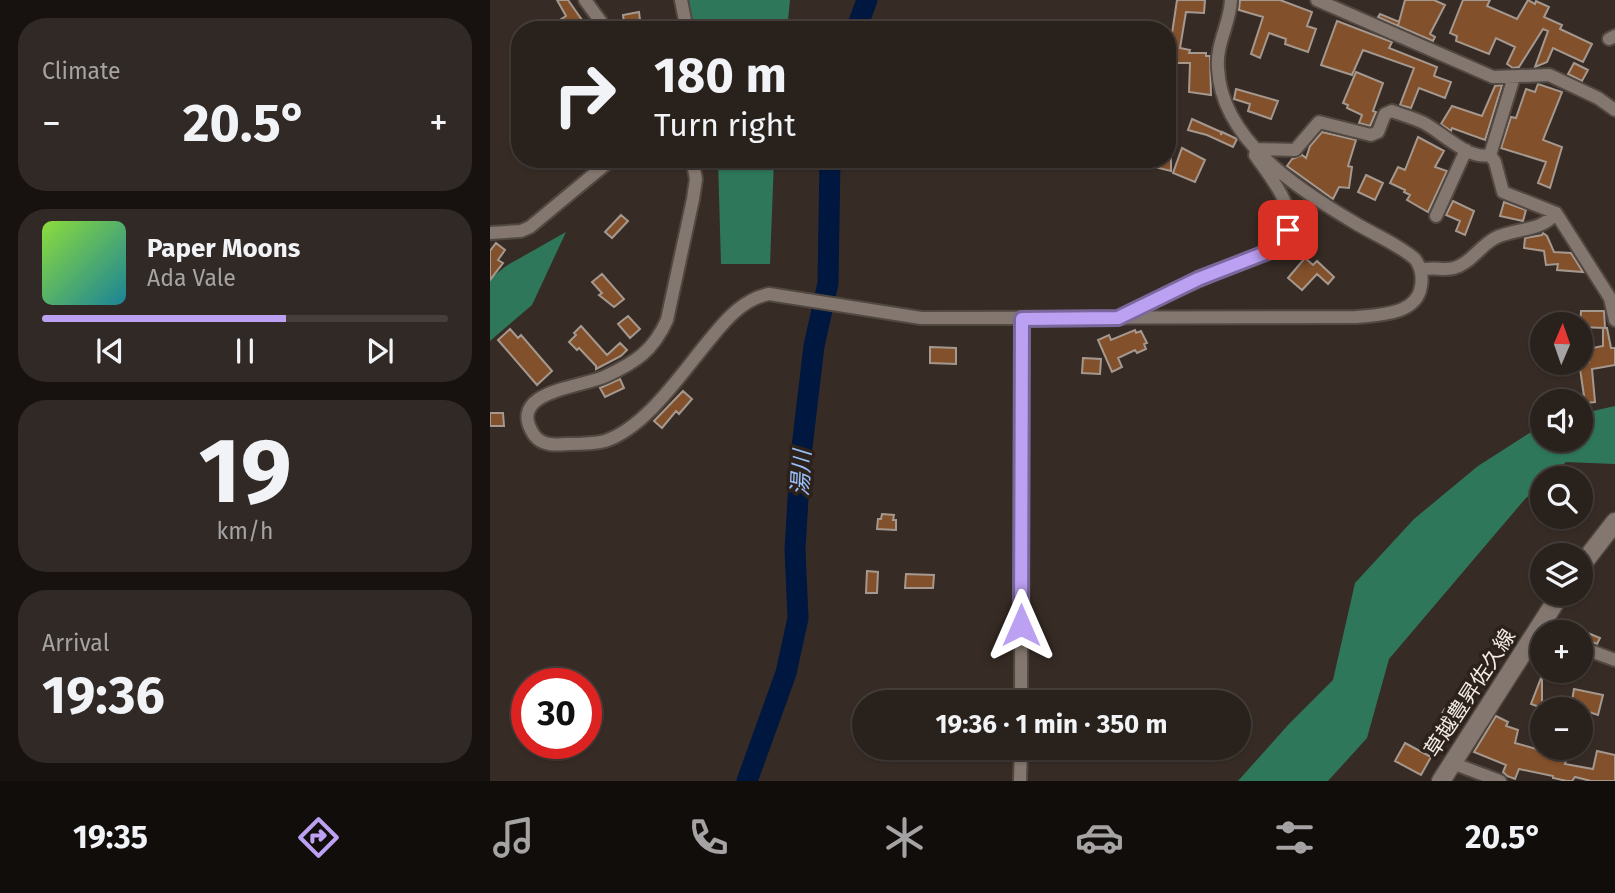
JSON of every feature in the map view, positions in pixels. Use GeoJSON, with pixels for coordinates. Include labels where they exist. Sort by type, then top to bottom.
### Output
{"type":"FeatureCollection","features":[{"type":"Feature","properties":{"kind":"main road"},"geometry":{"type":"LineString","coordinates":[[1593,550],[1615,522]]}},
{"type":"Feature","properties":{"kind":"main road","name":"草越豊昇佐久線"},"geometry":{"type":"LineString","coordinates":[[1441,781],[1530,646]]}},
{"type":"Feature","properties":{"kind":"street"},"geometry":{"type":"LineString","coordinates":[[585,0],[600,21]]}},
{"type":"Feature","properties":{"kind":"street"},"geometry":{"type":"LineString","coordinates":[[681,0],[685,21]]}},
{"type":"Feature","properties":{"kind":"street"},"geometry":{"type":"LineString","coordinates":[[694,168],[696,179],[693,199],[667,320],[661,334],[647,352],[604,378],[565,387],[538,400],[531,407],[528,417],[532,432],[542,443],[555,445],[604,441],[629,429],[652,408],[732,314],[761,296],[779,296],[921,317],[1356,317],[1401,310],[1418,296],[1422,282],[1421,270],[1410,254],[1302,190],[1257,149],[1228,113],[1219,85],[1218,48],[1231,0]]}},
{"type":"Feature","properties":{"kind":"street"},"geometry":{"type":"LineString","coordinates":[[1317,0],[1493,77],[1549,75],[1598,98],[1615,110]]}},
{"type":"Feature","properties":{"kind":"street"},"geometry":{"type":"LineString","coordinates":[[1490,155],[1514,77]]}},
{"type":"Feature","properties":{"kind":"street"},"geometry":{"type":"LineString","coordinates":[[1257,149],[1295,150],[1319,122],[1371,135],[1378,132],[1385,114],[1392,111],[1424,123],[1466,150],[1480,156],[1490,155]]}},
{"type":"Feature","properties":{"kind":"street"},"geometry":{"type":"LineString","coordinates":[[1118,318],[1198,279],[1273,250],[1284,242],[1288,230],[1288,211],[1281,194],[1255,155],[1257,149]]}},
{"type":"Feature","properties":{"kind":"street"},"geometry":{"type":"LineString","coordinates":[[1436,216],[1466,150]]}},
{"type":"Feature","properties":{"kind":"street"},"geometry":{"type":"LineString","coordinates":[[1490,155],[1495,162],[1503,192],[1556,214],[1610,298],[1615,320]]}},
{"type":"Feature","properties":{"kind":"street"},"geometry":{"type":"LineString","coordinates":[[490,233],[522,231],[530,227],[601,168]]}},
{"type":"Feature","properties":{"kind":"street"},"geometry":{"type":"LineString","coordinates":[[1421,270],[1429,267],[1445,270],[1454,268],[1494,239],[1547,223],[1556,214]]}},
{"type":"Feature","properties":{"kind":"street"},"geometry":{"type":"LineString","coordinates":[[1021,690],[1022,319]]}},
{"type":"Feature","properties":{"kind":"street"},"geometry":{"type":"LineString","coordinates":[[1593,652],[1615,660]]}},
{"type":"Feature","properties":{"kind":"street"},"geometry":{"type":"LineString","coordinates":[[1020,781],[1021,760]]}},
{"type":"Feature","properties":{"kind":"street"},"geometry":{"type":"LineString","coordinates":[[1452,763],[1500,781]]}},
{"type":"Feature","properties":{"kind":"green space"},"geometry":{"type":"Polygon","coordinates":[[[683,0],[790,0],[788,21],[685,21],[683,0]]]}},
{"type":"Feature","properties":{"kind":"green space"},"geometry":{"type":"Polygon","coordinates":[[[718,168],[774,168],[770,264],[721,264],[718,168]]]}},
{"type":"Feature","properties":{"kind":"green space"},"geometry":{"type":"Polygon","coordinates":[[[566,232],[532,305],[490,341],[490,279],[506,266],[566,232]]]}},
{"type":"Feature","properties":{"kind":"green space"},"geometry":{"type":"Polygon","coordinates":[[[1615,406],[1615,464],[1566,462],[1562,466],[1530,466],[1530,495],[1389,659],[1367,738],[1328,781],[1238,781],[1333,680],[1355,583],[1414,519],[1478,466],[1530,433],[1530,452],[1593,452],[1593,411],[1615,406]]]}},
{"type":"Feature","properties":{"kind":"building"},"geometry":{"type":"Polygon","coordinates":[[[557,0],[568,0],[583,21],[558,21],[566,16],[557,0]]]}},
{"type":"Feature","properties":{"kind":"building"},"geometry":{"type":"Polygon","coordinates":[[[1177,0],[1205,0],[1204,13],[1186,12],[1180,48],[1190,50],[1189,53],[1206,53],[1206,56],[1210,56],[1211,95],[1189,92],[1190,63],[1176,63],[1176,21],[1174,21],[1177,0]]]}},
{"type":"Feature","properties":{"kind":"building"},"geometry":{"type":"Polygon","coordinates":[[[1240,0],[1280,0],[1312,12],[1307,26],[1316,29],[1308,52],[1285,44],[1286,39],[1269,33],[1260,58],[1251,54],[1263,17],[1239,10],[1240,0]]]}},
{"type":"Feature","properties":{"kind":"building"},"geometry":{"type":"Polygon","coordinates":[[[1405,0],[1434,0],[1445,5],[1430,34],[1435,37],[1433,41],[1378,17],[1380,14],[1399,22],[1405,0]]]}},
{"type":"Feature","properties":{"kind":"building"},"geometry":{"type":"Polygon","coordinates":[[[1463,0],[1490,0],[1487,6],[1517,19],[1528,0],[1535,4],[1536,1],[1549,7],[1544,17],[1562,25],[1560,29],[1592,44],[1583,62],[1553,48],[1547,62],[1535,67],[1548,31],[1543,29],[1519,67],[1513,68],[1507,64],[1515,47],[1496,38],[1489,54],[1456,41],[1457,36],[1450,33],[1463,0]]]}},
{"type":"Feature","properties":{"kind":"building"},"geometry":{"type":"Polygon","coordinates":[[[639,12],[640,21],[624,21],[623,15],[639,12]]]}},
{"type":"Feature","properties":{"kind":"building"},"geometry":{"type":"Polygon","coordinates":[[[1337,21],[1392,42],[1389,48],[1437,67],[1434,76],[1451,82],[1445,98],[1419,88],[1411,108],[1400,105],[1414,68],[1363,50],[1352,75],[1321,65],[1337,21]]]}},
{"type":"Feature","properties":{"kind":"building"},"geometry":{"type":"Polygon","coordinates":[[[1574,63],[1588,70],[1582,81],[1568,74],[1574,63]]]}},
{"type":"Feature","properties":{"kind":"building"},"geometry":{"type":"Polygon","coordinates":[[[1356,72],[1383,83],[1370,126],[1359,123],[1362,115],[1343,103],[1356,72]]]}},
{"type":"Feature","properties":{"kind":"building"},"geometry":{"type":"Polygon","coordinates":[[[1538,84],[1562,92],[1543,140],[1562,147],[1550,188],[1538,183],[1546,162],[1501,148],[1511,117],[1516,118],[1526,89],[1535,92],[1538,84]]]}},
{"type":"Feature","properties":{"kind":"building"},"geometry":{"type":"Polygon","coordinates":[[[1502,85],[1485,140],[1452,128],[1451,131],[1441,124],[1452,106],[1482,116],[1495,86],[1502,85]]]}},
{"type":"Feature","properties":{"kind":"building"},"geometry":{"type":"Polygon","coordinates":[[[1236,89],[1278,101],[1271,119],[1248,111],[1250,104],[1234,99],[1236,89]]]}},
{"type":"Feature","properties":{"kind":"building"},"geometry":{"type":"Polygon","coordinates":[[[1192,119],[1221,132],[1221,135],[1222,132],[1237,139],[1233,147],[1188,130],[1192,119]]]}},
{"type":"Feature","properties":{"kind":"building"},"geometry":{"type":"Polygon","coordinates":[[[1322,132],[1356,140],[1348,166],[1352,167],[1349,188],[1339,187],[1333,199],[1287,166],[1292,159],[1302,155],[1306,158],[1310,146],[1322,132]]]}},
{"type":"Feature","properties":{"kind":"building"},"geometry":{"type":"Polygon","coordinates":[[[1418,137],[1444,151],[1435,167],[1447,171],[1428,212],[1407,200],[1410,195],[1404,192],[1405,190],[1390,183],[1398,167],[1405,170],[1418,137]]]}},
{"type":"Feature","properties":{"kind":"building"},"geometry":{"type":"Polygon","coordinates":[[[1182,148],[1205,160],[1195,182],[1173,173],[1182,148]]]}},
{"type":"Feature","properties":{"kind":"building"},"geometry":{"type":"Polygon","coordinates":[[[1366,175],[1383,183],[1375,200],[1358,192],[1366,175]]]}},
{"type":"Feature","properties":{"kind":"building"},"geometry":{"type":"Polygon","coordinates":[[[1453,201],[1474,211],[1465,235],[1456,231],[1460,221],[1446,215],[1453,201]]]}},
{"type":"Feature","properties":{"kind":"building"},"geometry":{"type":"Polygon","coordinates":[[[1504,202],[1526,210],[1523,221],[1500,216],[1504,202]]]}},
{"type":"Feature","properties":{"kind":"building"},"geometry":{"type":"Polygon","coordinates":[[[621,215],[628,221],[612,238],[605,232],[621,215]]]}},
{"type":"Feature","properties":{"kind":"building"},"geometry":{"type":"Polygon","coordinates":[[[1543,233],[1554,252],[1571,253],[1583,272],[1557,270],[1558,264],[1546,265],[1544,251],[1524,248],[1525,238],[1543,233]]]}},
{"type":"Feature","properties":{"kind":"building"},"geometry":{"type":"Polygon","coordinates":[[[496,243],[505,250],[498,260],[503,263],[490,280],[490,251],[496,243]]]}},
{"type":"Feature","properties":{"kind":"building"},"geometry":{"type":"Polygon","coordinates":[[[1305,258],[1313,265],[1317,261],[1334,277],[1328,284],[1317,274],[1302,290],[1288,278],[1305,258]]]}},
{"type":"Feature","properties":{"kind":"building"},"geometry":{"type":"Polygon","coordinates":[[[602,274],[624,299],[614,307],[599,295],[602,293],[592,282],[602,274]]]}},
{"type":"Feature","properties":{"kind":"building"},"geometry":{"type":"Polygon","coordinates":[[[1604,311],[1605,328],[1593,328],[1593,312],[1581,312],[1604,311]]]}},
{"type":"Feature","properties":{"kind":"building"},"geometry":{"type":"Polygon","coordinates":[[[628,316],[640,329],[630,338],[618,324],[628,316]]]}},
{"type":"Feature","properties":{"kind":"building"},"geometry":{"type":"Polygon","coordinates":[[[581,326],[607,355],[620,343],[627,350],[596,369],[579,348],[577,350],[569,342],[581,326]]]}},
{"type":"Feature","properties":{"kind":"building"},"geometry":{"type":"Polygon","coordinates":[[[1603,328],[1607,328],[1611,348],[1615,348],[1615,365],[1593,369],[1593,348],[1603,346],[1603,328]]]}},
{"type":"Feature","properties":{"kind":"building"},"geometry":{"type":"Polygon","coordinates":[[[510,329],[518,338],[521,335],[552,371],[537,385],[498,340],[510,329]]]}},
{"type":"Feature","properties":{"kind":"building"},"geometry":{"type":"Polygon","coordinates":[[[1135,330],[1136,333],[1141,331],[1147,343],[1144,344],[1146,349],[1137,353],[1135,350],[1118,358],[1122,367],[1112,372],[1098,340],[1109,335],[1111,340],[1135,330]]]}},
{"type":"Feature","properties":{"kind":"building"},"geometry":{"type":"Polygon","coordinates":[[[930,347],[956,348],[956,364],[930,363],[930,347]]]}},
{"type":"Feature","properties":{"kind":"building"},"geometry":{"type":"Polygon","coordinates":[[[1083,358],[1101,359],[1100,374],[1082,373],[1083,358]]]}},
{"type":"Feature","properties":{"kind":"building"},"geometry":{"type":"Polygon","coordinates":[[[1581,375],[1593,375],[1595,402],[1593,389],[1583,389],[1581,375]]]}},
{"type":"Feature","properties":{"kind":"building"},"geometry":{"type":"Polygon","coordinates":[[[620,379],[624,388],[605,397],[600,388],[620,379]]]}},
{"type":"Feature","properties":{"kind":"building"},"geometry":{"type":"Polygon","coordinates":[[[683,391],[692,399],[679,414],[676,411],[662,428],[654,421],[683,391]]]}},
{"type":"Feature","properties":{"kind":"building"},"geometry":{"type":"Polygon","coordinates":[[[490,413],[503,413],[504,426],[490,426],[490,413]]]}},
{"type":"Feature","properties":{"kind":"building"},"geometry":{"type":"Polygon","coordinates":[[[882,514],[894,515],[896,530],[877,529],[878,519],[881,519],[882,514]]]}},
{"type":"Feature","properties":{"kind":"building"},"geometry":{"type":"Polygon","coordinates":[[[867,571],[878,572],[877,593],[866,593],[867,571]]]}},
{"type":"Feature","properties":{"kind":"building"},"geometry":{"type":"Polygon","coordinates":[[[906,574],[934,575],[933,588],[905,588],[906,574]]]}},
{"type":"Feature","properties":{"kind":"building"},"geometry":{"type":"Polygon","coordinates":[[[1593,635],[1600,638],[1597,644],[1593,643],[1593,635]]]}},
{"type":"Feature","properties":{"kind":"building"},"geometry":{"type":"Polygon","coordinates":[[[1539,683],[1542,683],[1542,697],[1534,697],[1539,683]]]}},
{"type":"Feature","properties":{"kind":"building"},"geometry":{"type":"Polygon","coordinates":[[[1574,689],[1603,695],[1598,715],[1593,713],[1593,697],[1573,697],[1574,689]]]}},
{"type":"Feature","properties":{"kind":"building"},"geometry":{"type":"Polygon","coordinates":[[[1447,705],[1459,711],[1453,724],[1440,717],[1447,705]]]}},
{"type":"Feature","properties":{"kind":"building"},"geometry":{"type":"Polygon","coordinates":[[[1496,716],[1508,722],[1506,726],[1518,730],[1515,743],[1530,747],[1530,760],[1566,760],[1565,764],[1593,769],[1597,751],[1615,755],[1615,781],[1591,781],[1575,777],[1572,781],[1567,781],[1519,769],[1515,779],[1503,772],[1506,765],[1474,752],[1496,716]]]}},
{"type":"Feature","properties":{"kind":"building"},"geometry":{"type":"Polygon","coordinates":[[[1405,743],[1431,757],[1421,775],[1395,761],[1405,743]]]}},
{"type":"Feature","properties":{"kind":"waterway","name":"湯川"},"geometry":{"type":"LineString","coordinates":[[859,21],[867,0]]}},
{"type":"Feature","properties":{"kind":"waterway","name":"湯川"},"geometry":{"type":"LineString","coordinates":[[747,781],[786,673],[798,618],[795,550],[800,464],[814,346],[828,283],[830,168]]}},
{"type":"Feature","properties":{"kind":"route"},"geometry":{"type":"LineString","coordinates":[[1021,625],[1022,319],[1118,318],[1198,279],[1273,250],[1284,242],[1288,230]]}}]}
